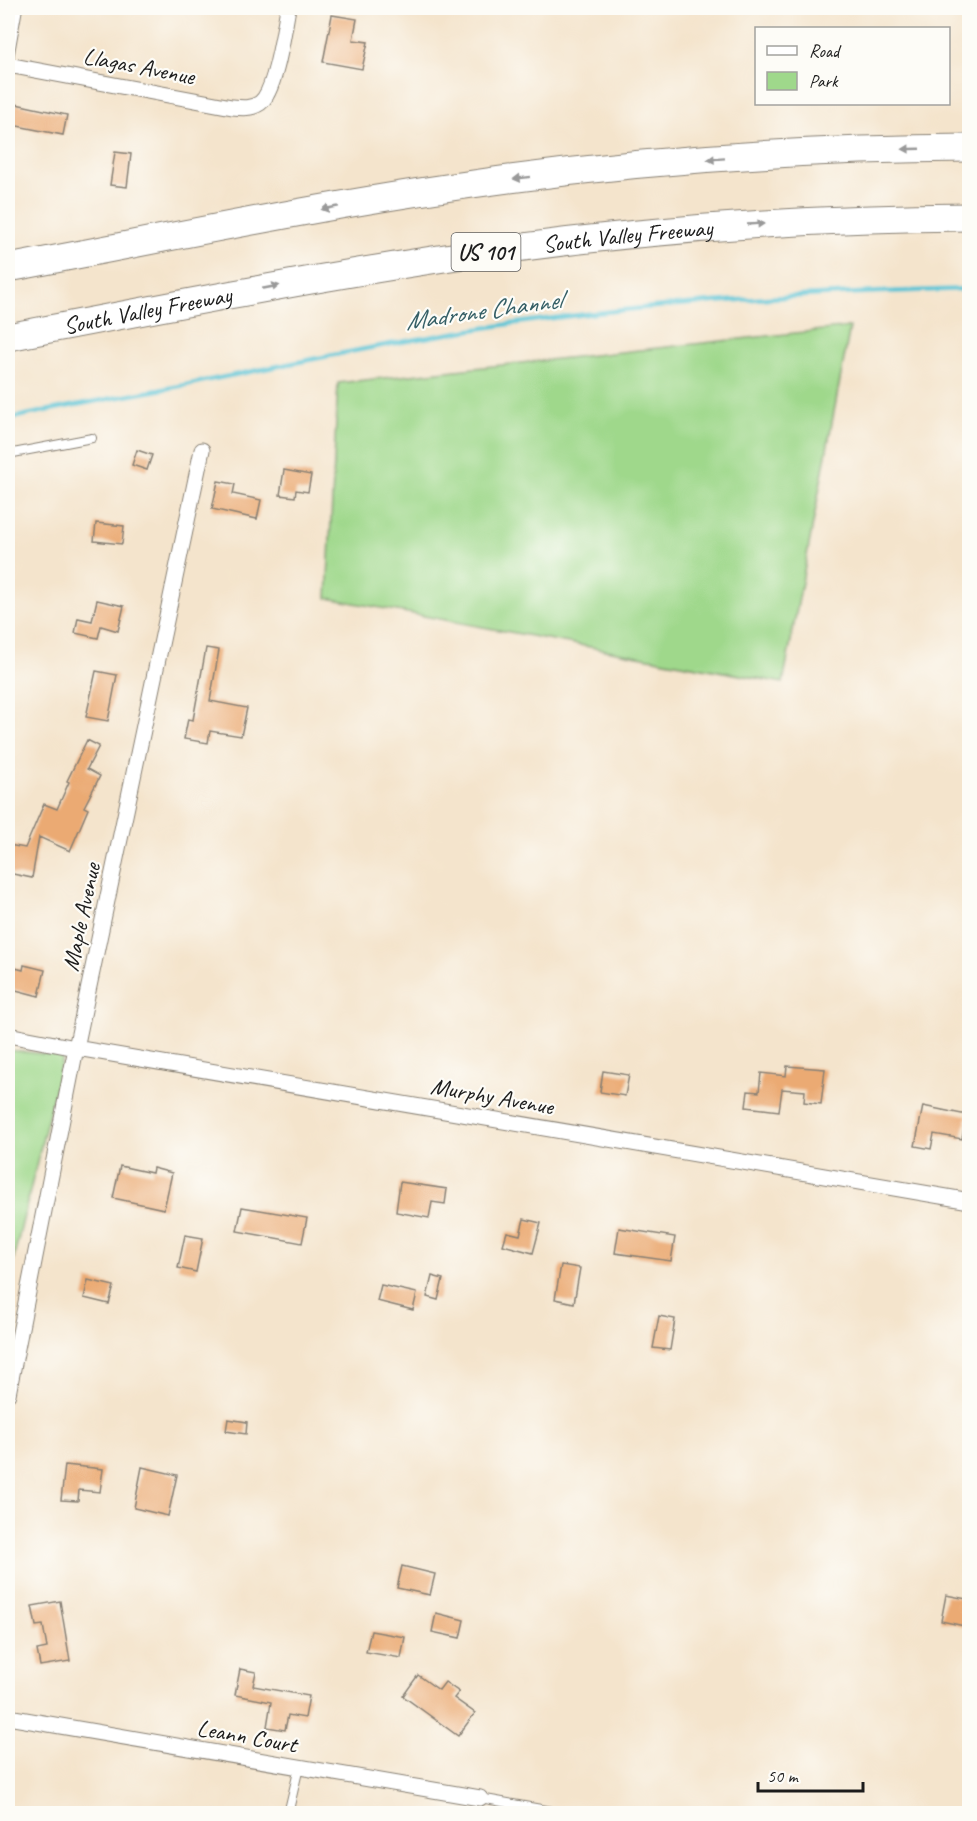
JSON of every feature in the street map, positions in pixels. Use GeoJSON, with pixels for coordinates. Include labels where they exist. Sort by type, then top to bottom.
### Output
{"type":"FeatureCollection","features":[{"type":"Feature","properties":{"kind":"highway"},"geometry":{"type":"LineString","coordinates":[[8,268],[383,198],[565,172],[751,156],[969,148]]}},
{"type":"Feature","properties":{"kind":"highway","name":"South Valley Freeway"},"geometry":{"type":"LineString","coordinates":[[8,337],[394,266],[576,241],[750,225],[969,217]]}},
{"type":"Feature","properties":{"kind":"street","name":"Llagas Avenue"},"geometry":{"type":"LineString","coordinates":[[8,64],[232,107],[248,108],[261,102],[269,92],[288,8]]}},
{"type":"Feature","properties":{"kind":"street","name":"Maple Avenue"},"geometry":{"type":"LineString","coordinates":[[8,1394],[76,1048],[202,450]]}},
{"type":"Feature","properties":{"kind":"street","name":"Murphy Avenue"},"geometry":{"type":"LineString","coordinates":[[8,1035],[969,1201]]}},
{"type":"Feature","properties":{"kind":"street","name":"Leann Court"},"geometry":{"type":"LineString","coordinates":[[8,1717],[480,1798]]}},
{"type":"Feature","properties":{"kind":"lane"},"geometry":{"type":"LineString","coordinates":[[8,64],[18,8]]}},
{"type":"Feature","properties":{"kind":"lane"},"geometry":{"type":"LineString","coordinates":[[8,454],[92,438]]}},
{"type":"Feature","properties":{"kind":"lane"},"geometry":{"type":"LineString","coordinates":[[288,1814],[299,1767]]}},
{"type":"Feature","properties":{"kind":"lane"},"geometry":{"type":"LineString","coordinates":[[480,1798],[569,1814]]}},
{"type":"Feature","properties":{"kind":"green space"},"geometry":{"type":"Polygon","coordinates":[[[850,327],[783,683],[327,598],[338,383],[850,327]]]}},
{"type":"Feature","properties":{"kind":"green space"},"geometry":{"type":"Polygon","coordinates":[[[8,1050],[63,1056],[8,1281],[8,1050]]]}},
{"type":"Feature","properties":{"kind":"building"},"geometry":{"type":"Polygon","coordinates":[[[332,15],[357,19],[353,40],[368,42],[362,69],[323,62],[332,15]]]}},
{"type":"Feature","properties":{"kind":"building"},"geometry":{"type":"Polygon","coordinates":[[[16,104],[67,115],[63,135],[12,125],[16,104]]]}},
{"type":"Feature","properties":{"kind":"building"},"geometry":{"type":"Polygon","coordinates":[[[115,152],[131,154],[127,187],[110,185],[115,152]]]}},
{"type":"Feature","properties":{"kind":"building"},"geometry":{"type":"Polygon","coordinates":[[[137,450],[152,455],[147,470],[132,465],[137,450]]]}},
{"type":"Feature","properties":{"kind":"building"},"geometry":{"type":"Polygon","coordinates":[[[284,470],[311,475],[308,492],[296,490],[295,497],[280,495],[284,470]]]}},
{"type":"Feature","properties":{"kind":"building"},"geometry":{"type":"Polygon","coordinates":[[[218,481],[235,484],[233,494],[261,500],[257,519],[212,509],[218,481]]]}},
{"type":"Feature","properties":{"kind":"building"},"geometry":{"type":"Polygon","coordinates":[[[96,523],[124,526],[122,544],[94,541],[96,523]]]}},
{"type":"Feature","properties":{"kind":"building"},"geometry":{"type":"Polygon","coordinates":[[[97,600],[124,606],[118,631],[101,626],[98,638],[75,633],[78,618],[92,621],[97,600]]]}},
{"type":"Feature","properties":{"kind":"building"},"geometry":{"type":"Polygon","coordinates":[[[206,648],[219,650],[210,701],[247,708],[241,736],[210,731],[208,743],[184,739],[188,719],[193,720],[206,648]]]}},
{"type":"Feature","properties":{"kind":"building"},"geometry":{"type":"Polygon","coordinates":[[[96,671],[117,675],[108,721],[86,717],[96,671]]]}},
{"type":"Feature","properties":{"kind":"building"},"geometry":{"type":"Polygon","coordinates":[[[87,740],[99,746],[87,769],[100,776],[84,807],[88,809],[70,851],[39,837],[32,878],[8,873],[8,845],[25,848],[44,804],[57,809],[69,782],[67,781],[87,740]]]}},
{"type":"Feature","properties":{"kind":"building"},"geometry":{"type":"Polygon","coordinates":[[[24,965],[45,970],[39,996],[8,988],[8,966],[23,970],[24,965]]]}},
{"type":"Feature","properties":{"kind":"building"},"geometry":{"type":"Polygon","coordinates":[[[787,1066],[825,1069],[821,1104],[804,1102],[805,1091],[782,1089],[779,1111],[746,1107],[748,1091],[759,1092],[761,1073],[786,1076],[787,1066]]]}},
{"type":"Feature","properties":{"kind":"building"},"geometry":{"type":"Polygon","coordinates":[[[603,1071],[629,1075],[625,1096],[600,1092],[603,1071]]]}},
{"type":"Feature","properties":{"kind":"building"},"geometry":{"type":"Polygon","coordinates":[[[923,1106],[967,1115],[962,1139],[934,1134],[931,1149],[915,1146],[923,1106]]]}},
{"type":"Feature","properties":{"kind":"building"},"geometry":{"type":"Polygon","coordinates":[[[120,1166],[152,1173],[153,1168],[172,1173],[164,1209],[113,1198],[120,1166]]]}},
{"type":"Feature","properties":{"kind":"building"},"geometry":{"type":"Polygon","coordinates":[[[400,1182],[447,1189],[445,1204],[432,1202],[429,1218],[396,1212],[400,1182]]]}},
{"type":"Feature","properties":{"kind":"building"},"geometry":{"type":"Polygon","coordinates":[[[242,1207],[307,1218],[302,1243],[237,1231],[242,1207]]]}},
{"type":"Feature","properties":{"kind":"building"},"geometry":{"type":"Polygon","coordinates":[[[524,1219],[541,1223],[533,1253],[503,1245],[507,1232],[520,1235],[524,1219]]]}},
{"type":"Feature","properties":{"kind":"building"},"geometry":{"type":"Polygon","coordinates":[[[619,1228],[675,1237],[671,1261],[615,1253],[619,1228]]]}},
{"type":"Feature","properties":{"kind":"building"},"geometry":{"type":"Polygon","coordinates":[[[185,1235],[203,1238],[196,1272],[178,1268],[185,1235]]]}},
{"type":"Feature","properties":{"kind":"building"},"geometry":{"type":"Polygon","coordinates":[[[561,1265],[580,1268],[574,1303],[555,1299],[561,1265]]]}},
{"type":"Feature","properties":{"kind":"building"},"geometry":{"type":"Polygon","coordinates":[[[432,1276],[443,1279],[438,1300],[427,1297],[432,1276]]]}},
{"type":"Feature","properties":{"kind":"building"},"geometry":{"type":"Polygon","coordinates":[[[88,1280],[114,1286],[109,1304],[84,1298],[88,1280]]]}},
{"type":"Feature","properties":{"kind":"building"},"geometry":{"type":"Polygon","coordinates":[[[381,1285],[417,1293],[413,1310],[377,1301],[381,1285]]]}},
{"type":"Feature","properties":{"kind":"building"},"geometry":{"type":"Polygon","coordinates":[[[659,1316],[675,1319],[670,1350],[653,1348],[659,1316]]]}},
{"type":"Feature","properties":{"kind":"building"},"geometry":{"type":"Polygon","coordinates":[[[228,1419],[247,1422],[246,1434],[226,1431],[228,1419]]]}},
{"type":"Feature","properties":{"kind":"building"},"geometry":{"type":"Polygon","coordinates":[[[65,1465],[103,1469],[100,1492],[79,1490],[78,1501],[61,1500],[65,1465]]]}},
{"type":"Feature","properties":{"kind":"building"},"geometry":{"type":"Polygon","coordinates":[[[142,1467],[177,1475],[168,1516],[134,1508],[142,1467]]]}},
{"type":"Feature","properties":{"kind":"building"},"geometry":{"type":"Polygon","coordinates":[[[402,1566],[435,1574],[430,1595],[397,1588],[402,1566]]]}},
{"type":"Feature","properties":{"kind":"building"},"geometry":{"type":"Polygon","coordinates":[[[946,1595],[967,1599],[965,1610],[969,1610],[969,1627],[941,1621],[946,1595]]]}},
{"type":"Feature","properties":{"kind":"building"},"geometry":{"type":"Polygon","coordinates":[[[60,1601],[70,1661],[40,1666],[37,1650],[47,1648],[43,1625],[36,1626],[32,1606],[60,1601]]]}},
{"type":"Feature","properties":{"kind":"building"},"geometry":{"type":"Polygon","coordinates":[[[436,1613],[464,1620],[460,1638],[432,1632],[436,1613]]]}},
{"type":"Feature","properties":{"kind":"building"},"geometry":{"type":"Polygon","coordinates":[[[371,1631],[405,1637],[401,1658],[366,1652],[371,1631]]]}},
{"type":"Feature","properties":{"kind":"building"},"geometry":{"type":"Polygon","coordinates":[[[240,1669],[256,1672],[253,1686],[309,1696],[305,1718],[288,1715],[285,1730],[267,1727],[271,1702],[235,1695],[240,1669]]]}},
{"type":"Feature","properties":{"kind":"building"},"geometry":{"type":"Polygon","coordinates":[[[418,1675],[439,1690],[445,1682],[459,1692],[454,1698],[475,1713],[458,1736],[403,1696],[418,1675]]]}},
{"type":"Feature","properties":{"kind":"waterway","name":"Madrone Channel"},"geometry":{"type":"LineString","coordinates":[[8,419],[445,334],[531,321],[641,308],[750,299],[970,289]]}}]}
